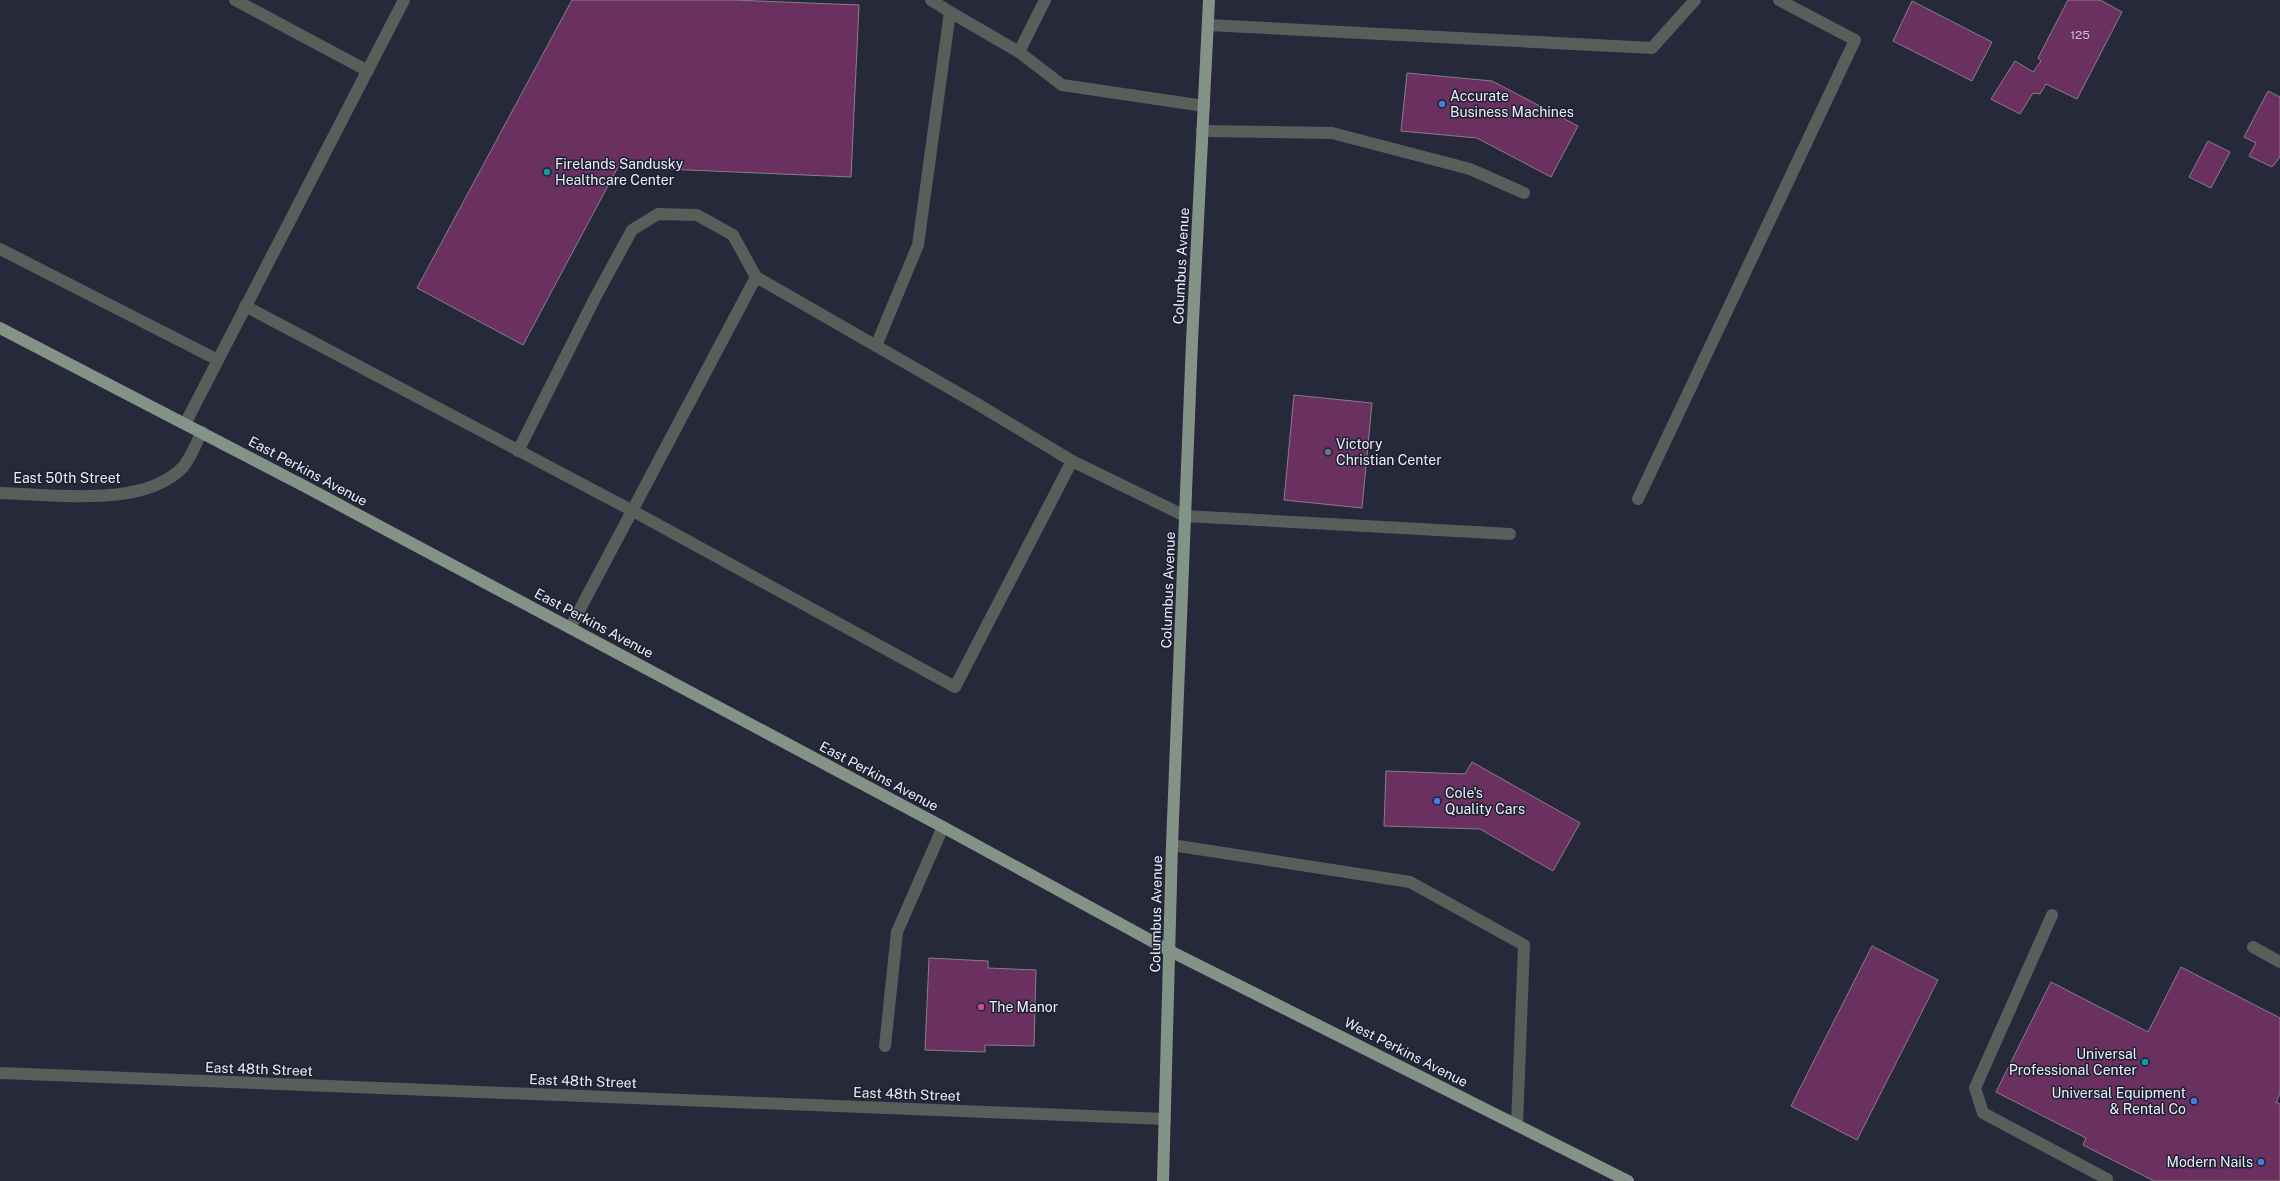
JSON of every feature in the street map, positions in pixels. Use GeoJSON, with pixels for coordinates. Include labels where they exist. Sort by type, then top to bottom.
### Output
{"type":"FeatureCollection","features":[{"type":"Feature","properties":{"kind":"main road","name":"Columbus Avenue"},"geometry":{"type":"LineString","coordinates":[[1163,1181],[1172,845],[1202,131],[1209,0]]}},
{"type":"Feature","properties":{"kind":"main road","name":"East Perkins Avenue"},"geometry":{"type":"LineString","coordinates":[[0,328],[202,432],[943,827],[1170,951]]}},
{"type":"Feature","properties":{"kind":"main road","name":"West Perkins Avenue"},"geometry":{"type":"LineString","coordinates":[[1170,951],[1628,1181]]}},
{"type":"Feature","properties":{"kind":"street"},"geometry":{"type":"LineString","coordinates":[[235,0],[368,72]]}},
{"type":"Feature","properties":{"kind":"street"},"geometry":{"type":"LineString","coordinates":[[185,424],[404,0]]}},
{"type":"Feature","properties":{"kind":"street"},"geometry":{"type":"LineString","coordinates":[[931,0],[1019,52],[1062,85],[1204,106]]}},
{"type":"Feature","properties":{"kind":"street"},"geometry":{"type":"LineString","coordinates":[[1019,52],[1045,0]]}},
{"type":"Feature","properties":{"kind":"street"},"geometry":{"type":"LineString","coordinates":[[1208,24],[1652,48],[1695,0]]}},
{"type":"Feature","properties":{"kind":"street"},"geometry":{"type":"LineString","coordinates":[[1638,499],[1855,40],[1779,0]]}},
{"type":"Feature","properties":{"kind":"street"},"geometry":{"type":"LineString","coordinates":[[876,346],[918,245],[950,12]]}},
{"type":"Feature","properties":{"kind":"street"},"geometry":{"type":"LineString","coordinates":[[1202,131],[1332,133],[1470,169],[1524,193]]}},
{"type":"Feature","properties":{"kind":"street"},"geometry":{"type":"LineString","coordinates":[[518,451],[632,230],[658,214],[697,215],[733,235],[756,277],[1072,461],[1186,516],[1510,534]]}},
{"type":"Feature","properties":{"kind":"street"},"geometry":{"type":"LineString","coordinates":[[0,249],[218,360]]}},
{"type":"Feature","properties":{"kind":"street"},"geometry":{"type":"LineString","coordinates":[[570,628],[756,277]]}},
{"type":"Feature","properties":{"kind":"street"},"geometry":{"type":"LineString","coordinates":[[245,306],[633,511],[955,687],[1072,461]]}},
{"type":"Feature","properties":{"kind":"street","name":"East 50th Street"},"geometry":{"type":"LineString","coordinates":[[0,493],[97,496],[123,494],[149,488],[168,479],[184,465],[202,432]]}},
{"type":"Feature","properties":{"kind":"street"},"geometry":{"type":"LineString","coordinates":[[885,1046],[896,932],[943,827]]}},
{"type":"Feature","properties":{"kind":"street"},"geometry":{"type":"LineString","coordinates":[[1172,845],[1410,882],[1524,945],[1517,1125]]}},
{"type":"Feature","properties":{"kind":"street"},"geometry":{"type":"LineString","coordinates":[[2052,915],[1975,1088],[1983,1113],[2108,1180]]}},
{"type":"Feature","properties":{"kind":"street"},"geometry":{"type":"LineString","coordinates":[[2253,947],[2280,962]]}},
{"type":"Feature","properties":{"kind":"street","name":"East 48th Street"},"geometry":{"type":"LineString","coordinates":[[0,1074],[1165,1119]]}},
{"type":"Feature","properties":{"kind":"building","name":"Firelands Sandusky Healthcare Center"},"geometry":{"type":"Polygon","coordinates":[[[572,0],[733,0],[859,5],[851,177],[618,167],[523,345],[417,288],[572,0]]]}},
{"type":"Feature","properties":{"kind":"building"},"geometry":{"type":"Polygon","coordinates":[[[2068,0],[2100,0],[2122,12],[2077,99],[2046,84],[2040,94],[2033,93],[2020,114],[1991,99],[2015,61],[2033,72],[2041,61],[2038,58],[2068,0]]]}},
{"type":"Feature","properties":{"kind":"building"},"geometry":{"type":"Polygon","coordinates":[[[1912,1],[1992,42],[1972,81],[1893,41],[1912,1]]]}},
{"type":"Feature","properties":{"kind":"building"},"geometry":{"type":"Polygon","coordinates":[[[1407,73],[1492,81],[1578,126],[1551,177],[1477,138],[1401,131],[1407,73]]]}},
{"type":"Feature","properties":{"kind":"building"},"geometry":{"type":"Polygon","coordinates":[[[2268,91],[2280,97],[2280,157],[2272,167],[2249,156],[2256,143],[2244,137],[2268,91]]]}},
{"type":"Feature","properties":{"kind":"building"},"geometry":{"type":"Polygon","coordinates":[[[2208,141],[2230,152],[2211,188],[2189,177],[2208,141]]]}},
{"type":"Feature","properties":{"kind":"building","name":"Victory Christian Center"},"geometry":{"type":"Polygon","coordinates":[[[1294,395],[1372,403],[1362,508],[1284,500],[1294,395]]]}},
{"type":"Feature","properties":{"kind":"building"},"geometry":{"type":"Polygon","coordinates":[[[1472,762],[1580,823],[1553,871],[1480,829],[1384,826],[1386,771],[1465,774],[1472,762]]]}},
{"type":"Feature","properties":{"kind":"building"},"geometry":{"type":"Polygon","coordinates":[[[1872,946],[1938,980],[1857,1140],[1791,1106],[1872,946]]]}},
{"type":"Feature","properties":{"kind":"building","name":"The Manor"},"geometry":{"type":"Polygon","coordinates":[[[929,958],[988,961],[988,968],[1036,970],[1034,1046],[985,1045],[985,1052],[925,1050],[929,958]]]}},
{"type":"Feature","properties":{"kind":"building","name":"Universal Professional Center"},"geometry":{"type":"Polygon","coordinates":[[[2181,967],[2280,1018],[2280,1094],[2276,1102],[2280,1104],[2280,1181],[2154,1181],[2083,1145],[2086,1138],[1996,1092],[2051,982],[2148,1032],[2181,967]]]}},
{"type":"Feature","properties":{"kind":"place","name":"Accurate Business Machines"},"geometry":{"type":"Point","coordinates":[1442,104]}},
{"type":"Feature","properties":{"kind":"place","name":"Firelands Sandusky Healthcare Center"},"geometry":{"type":"Point","coordinates":[547,172]}},
{"type":"Feature","properties":{"kind":"place","name":"Victory Christian Center"},"geometry":{"type":"Point","coordinates":[1328,452]}},
{"type":"Feature","properties":{"kind":"place","name":"Cole's Quality Cars"},"geometry":{"type":"Point","coordinates":[1437,801]}},
{"type":"Feature","properties":{"kind":"place","name":"The Manor"},"geometry":{"type":"Point","coordinates":[981,1007]}},
{"type":"Feature","properties":{"kind":"place","name":"Universal Professional Center"},"geometry":{"type":"Point","coordinates":[2145,1062]}},
{"type":"Feature","properties":{"kind":"place","name":"Universal Equipment & Rental Co"},"geometry":{"type":"Point","coordinates":[2194,1101]}},
{"type":"Feature","properties":{"kind":"place","name":"Modern Nails"},"geometry":{"type":"Point","coordinates":[2261,1162]}}]}
